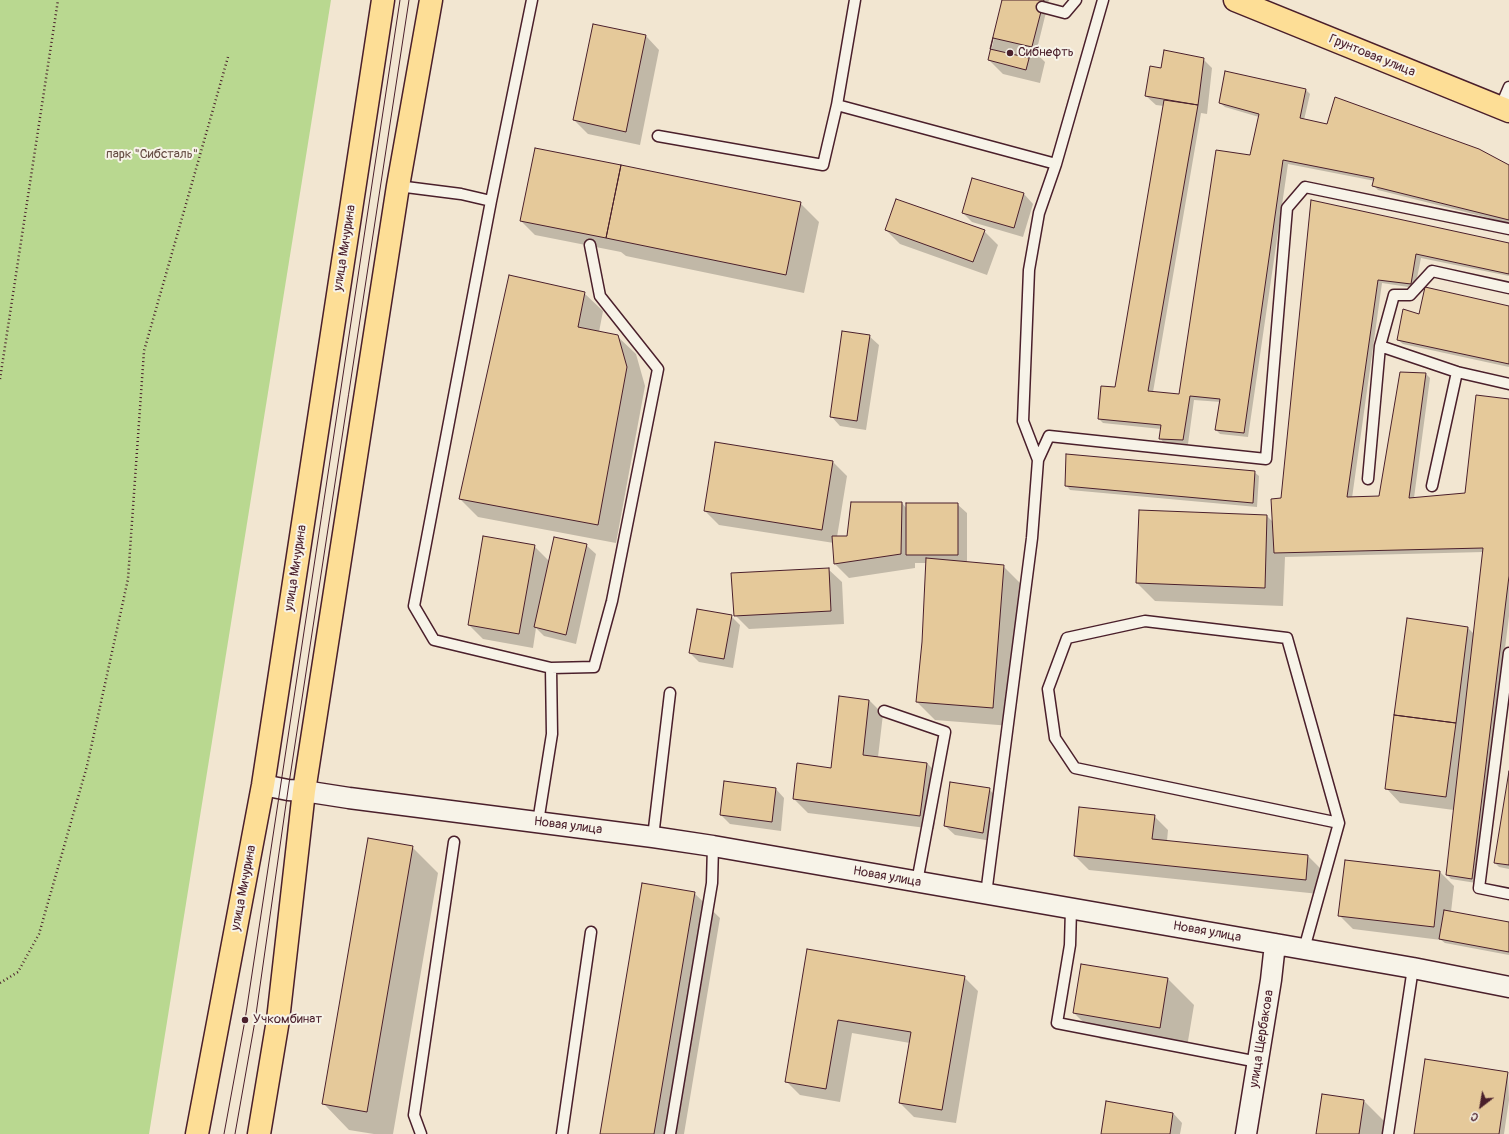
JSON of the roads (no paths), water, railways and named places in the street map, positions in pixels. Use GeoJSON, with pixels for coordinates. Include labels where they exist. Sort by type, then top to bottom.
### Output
{"type":"FeatureCollection","features":[{"type":"Feature","properties":{"kind":"main road","name":"улица Мичурина"},"geometry":{"type":"LineString","coordinates":[[197,1134],[263,785],[382,0]]}},
{"type":"Feature","properties":{"kind":"main road"},"geometry":{"type":"LineString","coordinates":[[259,1134],[278,1020],[304,791],[398,186],[431,0]]}},
{"type":"Feature","properties":{"kind":"main road","name":"Грунтовая улица"},"geometry":{"type":"LineString","coordinates":[[1235,0],[1504,110]]}},
{"type":"Feature","properties":{"kind":"street","name":"Новая улица"},"geometry":{"type":"LineString","coordinates":[[263,785],[288,790],[713,846],[1413,968],[1509,987]]}},
{"type":"Feature","properties":{"kind":"street","name":"улица Щербакова"},"geometry":{"type":"LineString","coordinates":[[1246,1134],[1271,980],[1275,944]]}},
{"type":"Feature","properties":{"kind":"lane"},"geometry":{"type":"LineString","coordinates":[[532,0],[414,606],[434,640],[551,668],[594,667],[612,601],[658,369],[600,296],[590,245]]}},
{"type":"Feature","properties":{"kind":"lane"},"geometry":{"type":"LineString","coordinates":[[658,136],[824,165],[837,105],[855,0]]}},
{"type":"Feature","properties":{"kind":"lane"},"geometry":{"type":"LineString","coordinates":[[1042,7],[1065,13],[1076,0]]}},
{"type":"Feature","properties":{"kind":"lane"},"geometry":{"type":"LineString","coordinates":[[1038,460],[1023,421],[1029,270],[1039,213],[1056,164],[1103,0]]}},
{"type":"Feature","properties":{"kind":"lane"},"geometry":{"type":"LineString","coordinates":[[1504,110],[1509,87]]}},
{"type":"Feature","properties":{"kind":"lane"},"geometry":{"type":"LineString","coordinates":[[837,105],[1056,164]]}},
{"type":"Feature","properties":{"kind":"lane"},"geometry":{"type":"LineString","coordinates":[[398,186],[461,194],[492,201]]}},
{"type":"Feature","properties":{"kind":"lane"},"geometry":{"type":"LineString","coordinates":[[986,894],[1032,538],[1038,460],[1049,436],[1266,458],[1287,208],[1305,187],[1509,229]]}},
{"type":"Feature","properties":{"kind":"lane"},"geometry":{"type":"LineString","coordinates":[[1368,479],[1380,346],[1394,295],[1410,295],[1432,271],[1509,288]]}},
{"type":"Feature","properties":{"kind":"lane"},"geometry":{"type":"LineString","coordinates":[[1380,346],[1457,372],[1509,384]]}},
{"type":"Feature","properties":{"kind":"lane"},"geometry":{"type":"LineString","coordinates":[[1432,486],[1457,372]]}},
{"type":"Feature","properties":{"kind":"lane"},"geometry":{"type":"LineString","coordinates":[[1304,949],[1339,823],[1287,638],[1145,621],[1067,638],[1048,689],[1055,738],[1076,768],[1339,823]]}},
{"type":"Feature","properties":{"kind":"lane"},"geometry":{"type":"LineString","coordinates":[[1509,653],[1479,888],[1509,894]]}},
{"type":"Feature","properties":{"kind":"lane"},"geometry":{"type":"LineString","coordinates":[[538,822],[552,734],[551,668]]}},
{"type":"Feature","properties":{"kind":"lane"},"geometry":{"type":"LineString","coordinates":[[653,837],[670,693]]}},
{"type":"Feature","properties":{"kind":"lane"},"geometry":{"type":"LineString","coordinates":[[884,711],[945,732],[916,882]]}},
{"type":"Feature","properties":{"kind":"lane"},"geometry":{"type":"LineString","coordinates":[[421,1134],[414,1114],[454,842]]}},
{"type":"Feature","properties":{"kind":"lane"},"geometry":{"type":"LineString","coordinates":[[670,1134],[712,883],[713,846]]}},
{"type":"Feature","properties":{"kind":"lane"},"geometry":{"type":"LineString","coordinates":[[1071,909],[1070,945],[1057,1023],[1258,1062]]}},
{"type":"Feature","properties":{"kind":"lane"},"geometry":{"type":"LineString","coordinates":[[562,1134],[591,932]]}},
{"type":"Feature","properties":{"kind":"lane"},"geometry":{"type":"LineString","coordinates":[[1388,1134],[1413,968]]}},
{"type":"Feature","properties":{"kind":"tram line"},"geometry":{"type":"LineString","coordinates":[[224,1134],[245,1020],[400,0]]}},
{"type":"Feature","properties":{"kind":"tram line"},"geometry":{"type":"LineString","coordinates":[[235,1134],[255,1021],[288,790],[409,0]]}},
{"type":"Feature","properties":{"kind":"place","name":"Сибнефть"},"geometry":{"type":"Point","coordinates":[1010,53]}},
{"type":"Feature","properties":{"kind":"place","name":"Учкомбинат"},"geometry":{"type":"Point","coordinates":[245,1020]}},
{"type":"Feature","properties":{"kind":"park label","name":"парк \"Сибсталь\""},"geometry":{"type":"Point","coordinates":[152,155]}}]}
